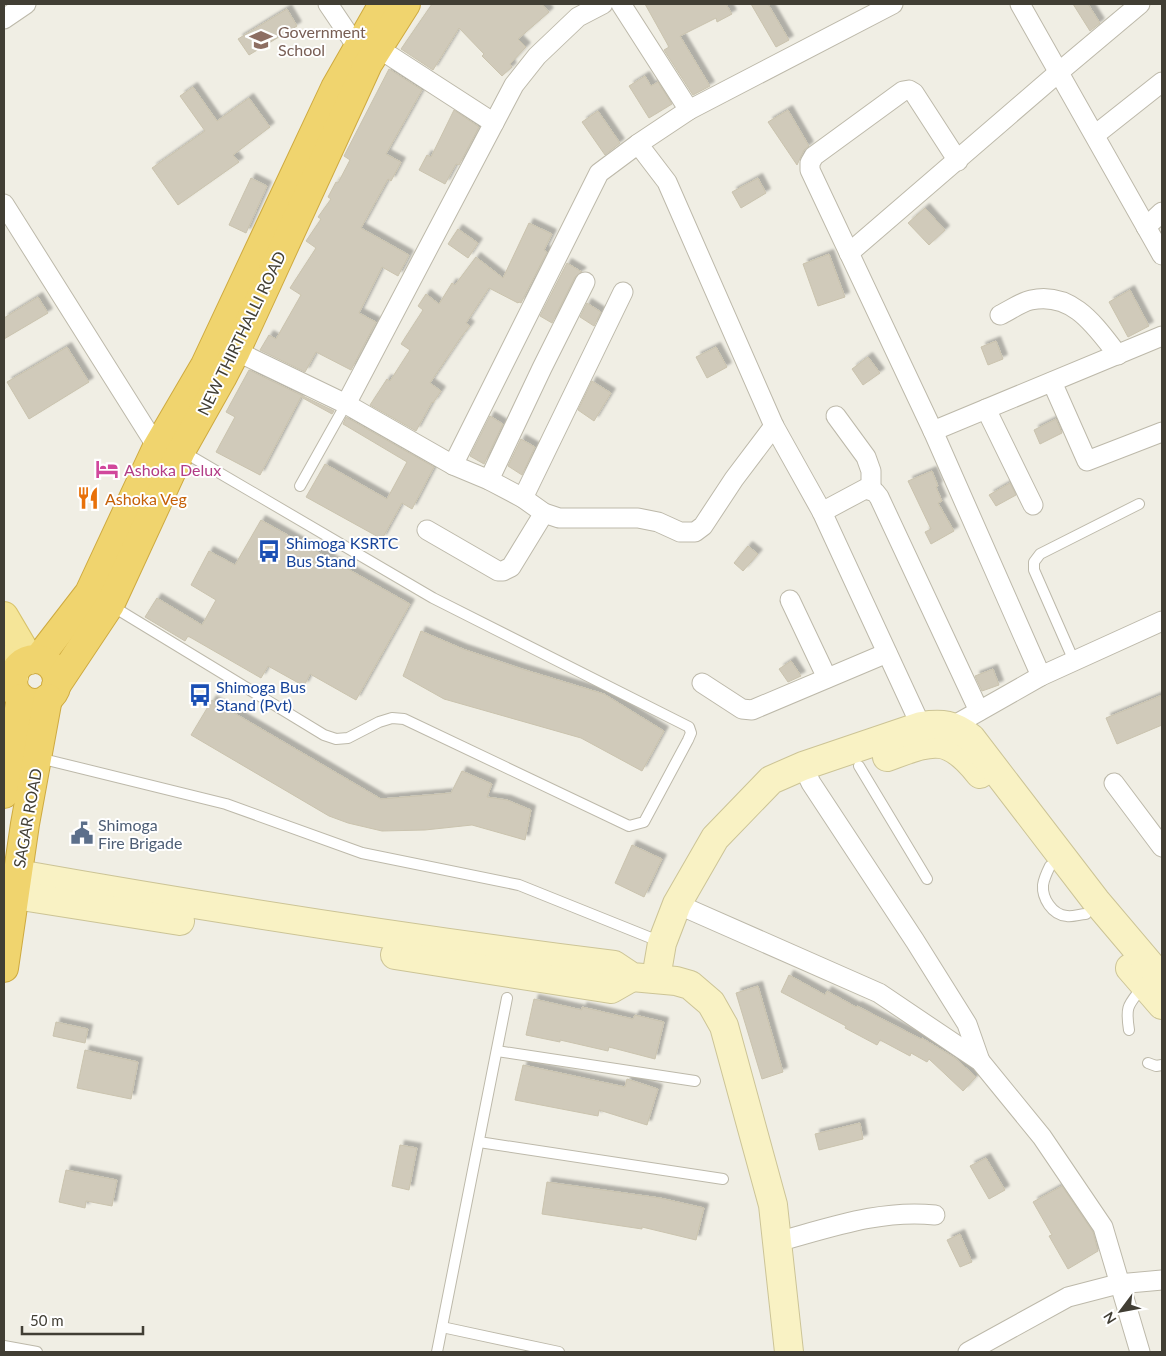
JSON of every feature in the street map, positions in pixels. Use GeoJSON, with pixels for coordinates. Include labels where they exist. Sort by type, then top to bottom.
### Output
{"type":"FeatureCollection","features":[{"type":"Feature","properties":{"kind":"highway"},"geometry":{"type":"LineString","coordinates":[[169,449],[204,365],[335,88],[368,48],[383,4]]}},
{"type":"Feature","properties":{"kind":"highway","name":"NEW THIRTHALLI ROAD"},"geometry":{"type":"LineString","coordinates":[[52,692],[100,599],[169,449],[222,378],[236,351],[352,99],[368,48],[406,4]]}},
{"type":"Feature","properties":{"kind":"highway","name":"NEW THIRTHALLI ROAD"},"geometry":{"type":"LineString","coordinates":[[21,670],[100,599]]}},
{"type":"Feature","properties":{"kind":"highway"},"geometry":{"type":"LineString","coordinates":[[49,664],[54,670],[56,677],[52,692],[35,702],[28,701],[21,670],[49,664]]}},
{"type":"Feature","properties":{"kind":"highway","name":"SAGAR ROAD"},"geometry":{"type":"LineString","coordinates":[[4,794],[21,670]]}},
{"type":"Feature","properties":{"kind":"highway","name":"SAGAR ROAD"},"geometry":{"type":"LineString","coordinates":[[4,968],[25,824],[52,692]]}},
{"type":"Feature","properties":{"kind":"main road"},"geometry":{"type":"LineString","coordinates":[[4,616],[21,670]]}},
{"type":"Feature","properties":{"kind":"street"},"geometry":{"type":"LineString","coordinates":[[4,19],[26,4]]}},
{"type":"Feature","properties":{"kind":"street"},"geometry":{"type":"LineString","coordinates":[[328,4],[368,48],[494,123]]}},
{"type":"Feature","properties":{"kind":"street"},"geometry":{"type":"LineString","coordinates":[[346,404],[514,85],[537,56],[578,17],[603,4]]}},
{"type":"Feature","properties":{"kind":"street"},"geometry":{"type":"LineString","coordinates":[[621,4],[689,110]]}},
{"type":"Feature","properties":{"kind":"street"},"geometry":{"type":"LineString","coordinates":[[453,466],[599,173],[689,110],[893,4]]}},
{"type":"Feature","properties":{"kind":"street"},"geometry":{"type":"LineString","coordinates":[[1020,4],[1146,227],[1161,249]]}},
{"type":"Feature","properties":{"kind":"street"},"geometry":{"type":"LineString","coordinates":[[849,253],[1140,4]]}},
{"type":"Feature","properties":{"kind":"street"},"geometry":{"type":"LineString","coordinates":[[1095,135],[1162,82]]}},
{"type":"Feature","properties":{"kind":"street"},"geometry":{"type":"LineString","coordinates":[[958,161],[914,93],[909,90],[903,91],[814,156],[810,164],[810,170],[933,431],[1040,676]]}},
{"type":"Feature","properties":{"kind":"street"},"geometry":{"type":"LineString","coordinates":[[638,144],[666,182],[774,426],[822,512],[887,653],[937,731],[974,766],[1086,914],[1153,982]]}},
{"type":"Feature","properties":{"kind":"street"},"geometry":{"type":"LineString","coordinates":[[4,204],[9,224],[169,449]]}},
{"type":"Feature","properties":{"kind":"street"},"geometry":{"type":"LineString","coordinates":[[1146,227],[1162,212]]}},
{"type":"Feature","properties":{"kind":"street"},"geometry":{"type":"LineString","coordinates":[[489,480],[585,282]]}},
{"type":"Feature","properties":{"kind":"street"},"geometry":{"type":"LineString","coordinates":[[523,498],[623,292]]}},
{"type":"Feature","properties":{"kind":"street"},"geometry":{"type":"LineString","coordinates":[[1000,316],[1031,300],[1053,300],[1073,306],[1088,317],[1118,355]]}},
{"type":"Feature","properties":{"kind":"street"},"geometry":{"type":"LineString","coordinates":[[933,431],[1162,336]]}},
{"type":"Feature","properties":{"kind":"street"},"geometry":{"type":"LineString","coordinates":[[236,351],[346,404],[453,466],[489,480],[523,498],[544,513],[560,518],[638,518],[658,522],[680,532],[695,532],[703,526],[734,479],[774,426]]}},
{"type":"Feature","properties":{"kind":"street"},"geometry":{"type":"LineString","coordinates":[[1052,382],[1087,461],[1162,432]]}},
{"type":"Feature","properties":{"kind":"street"},"geometry":{"type":"LineString","coordinates":[[986,410],[1033,505]]}},
{"type":"Feature","properties":{"kind":"street"},"geometry":{"type":"LineString","coordinates":[[836,416],[866,457],[871,471],[871,490]]}},
{"type":"Feature","properties":{"kind":"street"},"geometry":{"type":"LineString","coordinates":[[822,512],[865,489],[871,490],[879,497],[979,711]]}},
{"type":"Feature","properties":{"kind":"street"},"geometry":{"type":"LineString","coordinates":[[427,530],[498,572],[503,572],[511,567],[544,513]]}},
{"type":"Feature","properties":{"kind":"street"},"geometry":{"type":"LineString","coordinates":[[790,600],[827,678]]}},
{"type":"Feature","properties":{"kind":"street"},"geometry":{"type":"LineString","coordinates":[[644,977],[662,943],[677,904],[715,838],[748,805],[780,797],[807,774],[937,731],[979,711],[1040,676],[1162,621]]}},
{"type":"Feature","properties":{"kind":"street"},"geometry":{"type":"LineString","coordinates":[[702,683],[742,709],[752,710],[887,653]]}},
{"type":"Feature","properties":{"kind":"street"},"geometry":{"type":"LineString","coordinates":[[807,774],[859,766],[917,746],[937,731],[962,730],[971,738],[1096,901],[1153,982],[1162,1005]]}},
{"type":"Feature","properties":{"kind":"street"},"geometry":{"type":"LineString","coordinates":[[807,774],[967,1024],[980,1061]]}},
{"type":"Feature","properties":{"kind":"street"},"geometry":{"type":"LineString","coordinates":[[1114,783],[1162,848]]}},
{"type":"Feature","properties":{"kind":"street"},"geometry":{"type":"LineString","coordinates":[[16,885],[148,897],[482,948],[614,965],[644,977],[676,981],[690,985],[711,1003],[724,1026],[773,1205],[789,1352]]}},
{"type":"Feature","properties":{"kind":"street"},"geometry":{"type":"LineString","coordinates":[[677,904],[879,993],[980,1061],[1042,1137],[1103,1227],[1118,1284],[1140,1352]]}},
{"type":"Feature","properties":{"kind":"street"},"geometry":{"type":"LineString","coordinates":[[777,1242],[875,1216],[915,1213],[935,1215]]}},
{"type":"Feature","properties":{"kind":"street"},"geometry":{"type":"LineString","coordinates":[[968,1352],[1068,1297],[1118,1284],[1162,1280]]}},
{"type":"Feature","properties":{"kind":"lane"},"geometry":{"type":"LineString","coordinates":[[300,486],[346,404]]}},
{"type":"Feature","properties":{"kind":"lane"},"geometry":{"type":"LineString","coordinates":[[100,599],[324,735],[336,739],[348,738],[378,722],[392,718],[404,718],[629,826],[644,822],[688,740],[691,733],[689,727],[434,598],[169,449]]}},
{"type":"Feature","properties":{"kind":"lane"},"geometry":{"type":"LineString","coordinates":[[1074,661],[1034,570],[1034,562],[1040,554],[1139,504]]}},
{"type":"Feature","properties":{"kind":"lane"},"geometry":{"type":"LineString","coordinates":[[38,758],[226,804],[362,853],[519,885],[662,943]]}},
{"type":"Feature","properties":{"kind":"lane"},"geometry":{"type":"LineString","coordinates":[[859,766],[927,879]]}},
{"type":"Feature","properties":{"kind":"lane"},"geometry":{"type":"LineString","coordinates":[[1128,1030],[1126,1013],[1128,1006],[1153,982]]}},
{"type":"Feature","properties":{"kind":"lane"},"geometry":{"type":"LineString","coordinates":[[438,1352],[507,998]]}},
{"type":"Feature","properties":{"kind":"lane"},"geometry":{"type":"LineString","coordinates":[[497,1051],[695,1081]]}},
{"type":"Feature","properties":{"kind":"lane"},"geometry":{"type":"LineString","coordinates":[[1148,1063],[1156,1066],[1162,1065]]}},
{"type":"Feature","properties":{"kind":"lane"},"geometry":{"type":"LineString","coordinates":[[479,1142],[723,1178]]}},
{"type":"Feature","properties":{"kind":"lane"},"geometry":{"type":"LineString","coordinates":[[442,1328],[559,1352]]}},
{"type":"Feature","properties":{"kind":"lane"},"geometry":{"type":"LineString","coordinates":[[4,1346],[37,1352]]}},
{"type":"Feature","properties":{"kind":"building"},"geometry":{"type":"Polygon","coordinates":[[[432,4],[542,4],[549,12],[518,39],[526,47],[510,64],[512,67],[502,76],[482,56],[484,54],[459,28],[433,70],[401,49],[432,4]]]}},
{"type":"Feature","properties":{"kind":"building"},"geometry":{"type":"Polygon","coordinates":[[[645,4],[726,4],[732,14],[717,22],[716,18],[680,36],[710,86],[693,95],[664,50],[669,47],[645,4]]]}},
{"type":"Feature","properties":{"kind":"building"},"geometry":{"type":"Polygon","coordinates":[[[751,4],[768,4],[789,40],[776,47],[751,4]]]}},
{"type":"Feature","properties":{"kind":"building"},"geometry":{"type":"Polygon","coordinates":[[[1073,4],[1088,4],[1100,23],[1090,31],[1073,4]]]}},
{"type":"Feature","properties":{"kind":"building"},"geometry":{"type":"Polygon","coordinates":[[[287,9],[297,26],[249,55],[238,39],[287,9]]]}},
{"type":"Feature","properties":{"kind":"building"},"geometry":{"type":"Polygon","coordinates":[[[389,69],[422,90],[386,154],[401,162],[391,181],[388,179],[361,228],[409,255],[398,276],[382,267],[359,313],[376,322],[351,370],[316,352],[305,372],[260,350],[269,335],[276,339],[301,295],[290,288],[316,248],[306,241],[321,219],[318,217],[331,199],[328,197],[350,160],[344,156],[389,69]]]}},
{"type":"Feature","properties":{"kind":"building"},"geometry":{"type":"Polygon","coordinates":[[[645,76],[651,86],[658,82],[672,104],[649,118],[629,86],[645,76]]]}},
{"type":"Feature","properties":{"kind":"building"},"geometry":{"type":"Polygon","coordinates":[[[193,87],[217,121],[249,98],[270,127],[233,155],[239,162],[178,205],[152,168],[205,131],[180,96],[193,87]]]}},
{"type":"Feature","properties":{"kind":"building"},"geometry":{"type":"Polygon","coordinates":[[[454,110],[479,127],[459,165],[456,164],[445,184],[419,170],[427,155],[431,157],[454,110]]]}},
{"type":"Feature","properties":{"kind":"building"},"geometry":{"type":"Polygon","coordinates":[[[788,110],[809,146],[804,150],[797,165],[768,122],[788,110]]]}},
{"type":"Feature","properties":{"kind":"building"},"geometry":{"type":"Polygon","coordinates":[[[598,111],[620,143],[605,155],[582,122],[598,111]]]}},
{"type":"Feature","properties":{"kind":"building"},"geometry":{"type":"Polygon","coordinates":[[[251,178],[267,186],[246,233],[229,225],[251,178]]]}},
{"type":"Feature","properties":{"kind":"building"},"geometry":{"type":"Polygon","coordinates":[[[758,178],[766,193],[741,208],[732,192],[758,178]]]}},
{"type":"Feature","properties":{"kind":"building"},"geometry":{"type":"Polygon","coordinates":[[[925,208],[945,230],[929,245],[908,223],[925,208]]]}},
{"type":"Feature","properties":{"kind":"building"},"geometry":{"type":"Polygon","coordinates":[[[529,223],[552,234],[544,250],[547,252],[521,303],[489,288],[466,323],[470,326],[430,383],[441,391],[432,402],[416,431],[370,405],[387,379],[390,381],[410,350],[401,344],[423,310],[418,306],[426,294],[439,304],[452,283],[455,285],[476,257],[503,278],[529,223]]]}},
{"type":"Feature","properties":{"kind":"building"},"geometry":{"type":"Polygon","coordinates":[[[458,229],[478,243],[468,258],[448,244],[458,229]]]}},
{"type":"Feature","properties":{"kind":"building"},"geometry":{"type":"Polygon","coordinates":[[[829,254],[845,297],[818,306],[803,264],[829,254]]]}},
{"type":"Feature","properties":{"kind":"building"},"geometry":{"type":"Polygon","coordinates":[[[567,263],[582,272],[575,277],[552,323],[540,316],[567,263]]]}},
{"type":"Feature","properties":{"kind":"building"},"geometry":{"type":"Polygon","coordinates":[[[1130,290],[1149,326],[1128,337],[1109,302],[1130,290]]]}},
{"type":"Feature","properties":{"kind":"building"},"geometry":{"type":"Polygon","coordinates":[[[38,297],[48,313],[4,339],[4,318],[38,297]]]}},
{"type":"Feature","properties":{"kind":"building"},"geometry":{"type":"Polygon","coordinates":[[[587,303],[601,312],[594,326],[580,317],[587,303]]]}},
{"type":"Feature","properties":{"kind":"building"},"geometry":{"type":"Polygon","coordinates":[[[996,341],[1003,359],[988,365],[981,347],[996,341]]]}},
{"type":"Feature","properties":{"kind":"building"},"geometry":{"type":"Polygon","coordinates":[[[67,347],[89,382],[29,419],[7,382],[67,347]]]}},
{"type":"Feature","properties":{"kind":"building"},"geometry":{"type":"Polygon","coordinates":[[[716,347],[727,367],[707,378],[696,357],[716,347]]]}},
{"type":"Feature","properties":{"kind":"building"},"geometry":{"type":"Polygon","coordinates":[[[868,357],[880,373],[863,385],[852,369],[868,357]]]}},
{"type":"Feature","properties":{"kind":"building"},"geometry":{"type":"Polygon","coordinates":[[[249,370],[334,411],[332,414],[301,397],[260,475],[216,452],[235,417],[226,412],[249,370]]]}},
{"type":"Feature","properties":{"kind":"building"},"geometry":{"type":"Polygon","coordinates":[[[592,381],[611,393],[594,421],[578,410],[592,381]]]}},
{"type":"Feature","properties":{"kind":"building"},"geometry":{"type":"Polygon","coordinates":[[[490,416],[503,424],[484,464],[470,456],[490,416]]]}},
{"type":"Feature","properties":{"kind":"building"},"geometry":{"type":"Polygon","coordinates":[[[346,417],[434,467],[412,509],[402,503],[382,539],[306,497],[325,464],[387,499],[407,462],[343,424],[346,417]]]}},
{"type":"Feature","properties":{"kind":"building"},"geometry":{"type":"Polygon","coordinates":[[[1056,419],[1062,433],[1040,444],[1034,430],[1056,419]]]}},
{"type":"Feature","properties":{"kind":"building"},"geometry":{"type":"Polygon","coordinates":[[[521,439],[535,447],[522,475],[508,466],[521,439]]]}},
{"type":"Feature","properties":{"kind":"building"},"geometry":{"type":"Polygon","coordinates":[[[932,471],[942,501],[938,503],[954,531],[931,544],[925,532],[931,529],[908,481],[932,471]]]}},
{"type":"Feature","properties":{"kind":"building"},"geometry":{"type":"Polygon","coordinates":[[[1010,483],[1016,495],[996,506],[989,495],[1010,483]]]}},
{"type":"Feature","properties":{"kind":"building"},"geometry":{"type":"Polygon","coordinates":[[[261,520],[410,604],[356,700],[310,674],[304,686],[268,666],[261,678],[188,636],[185,641],[145,617],[157,598],[202,625],[216,600],[191,585],[209,551],[235,565],[261,520]]]}},
{"type":"Feature","properties":{"kind":"building"},"geometry":{"type":"Polygon","coordinates":[[[748,546],[758,554],[743,571],[734,563],[748,546]]]}},
{"type":"Feature","properties":{"kind":"building"},"geometry":{"type":"Polygon","coordinates":[[[421,631],[463,649],[604,694],[664,731],[642,771],[581,738],[444,699],[403,676],[421,631]]]}},
{"type":"Feature","properties":{"kind":"building"},"geometry":{"type":"Polygon","coordinates":[[[791,661],[801,676],[788,682],[779,669],[791,661]]]}},
{"type":"Feature","properties":{"kind":"building"},"geometry":{"type":"Polygon","coordinates":[[[993,669],[999,685],[982,691],[975,676],[993,669]]]}},
{"type":"Feature","properties":{"kind":"building"},"geometry":{"type":"Polygon","coordinates":[[[1162,695],[1162,725],[1117,744],[1106,718],[1162,695]]]}},
{"type":"Feature","properties":{"kind":"building"},"geometry":{"type":"Polygon","coordinates":[[[212,700],[381,799],[451,793],[462,771],[492,784],[487,797],[507,800],[531,810],[525,840],[472,825],[425,830],[382,831],[348,823],[329,816],[191,735],[212,700]]]}},
{"type":"Feature","properties":{"kind":"building"},"geometry":{"type":"Polygon","coordinates":[[[632,845],[662,859],[644,897],[615,883],[632,845]]]}},
{"type":"Feature","properties":{"kind":"building"},"geometry":{"type":"Polygon","coordinates":[[[789,975],[825,995],[827,991],[922,1038],[955,1058],[976,1077],[963,1091],[929,1059],[927,1062],[911,1053],[910,1056],[880,1040],[877,1045],[845,1028],[846,1026],[781,992],[789,975]]]}},
{"type":"Feature","properties":{"kind":"building"},"geometry":{"type":"Polygon","coordinates":[[[758,986],[783,1072],[762,1079],[736,993],[758,986]]]}},
{"type":"Feature","properties":{"kind":"building"},"geometry":{"type":"Polygon","coordinates":[[[534,999],[582,1010],[582,1007],[633,1019],[635,1015],[664,1022],[655,1059],[609,1047],[608,1051],[560,1040],[560,1042],[526,1035],[534,999]]]}},
{"type":"Feature","properties":{"kind":"building"},"geometry":{"type":"Polygon","coordinates":[[[56,1022],[88,1029],[85,1043],[53,1036],[56,1022]]]}},
{"type":"Feature","properties":{"kind":"building"},"geometry":{"type":"Polygon","coordinates":[[[85,1050],[138,1062],[131,1099],[77,1088],[85,1050]]]}},
{"type":"Feature","properties":{"kind":"building"},"geometry":{"type":"Polygon","coordinates":[[[523,1065],[625,1087],[627,1079],[658,1089],[647,1125],[599,1110],[598,1116],[515,1100],[523,1065]]]}},
{"type":"Feature","properties":{"kind":"building"},"geometry":{"type":"Polygon","coordinates":[[[860,1123],[863,1139],[819,1150],[815,1134],[860,1123]]]}},
{"type":"Feature","properties":{"kind":"building"},"geometry":{"type":"Polygon","coordinates":[[[400,1145],[417,1148],[409,1190],[392,1186],[400,1145]]]}},
{"type":"Feature","properties":{"kind":"building"},"geometry":{"type":"Polygon","coordinates":[[[986,1158],[1005,1190],[989,1199],[970,1166],[986,1158]]]}},
{"type":"Feature","properties":{"kind":"building"},"geometry":{"type":"Polygon","coordinates":[[[66,1170],[117,1180],[112,1206],[86,1201],[85,1208],[59,1202],[66,1170]]]}},
{"type":"Feature","properties":{"kind":"building"},"geometry":{"type":"Polygon","coordinates":[[[547,1182],[660,1198],[704,1208],[696,1240],[642,1227],[642,1229],[542,1214],[547,1182]]]}},
{"type":"Feature","properties":{"kind":"building"},"geometry":{"type":"Polygon","coordinates":[[[1062,1186],[1093,1232],[1098,1251],[1068,1269],[1049,1236],[1052,1235],[1033,1202],[1062,1186]]]}},
{"type":"Feature","properties":{"kind":"building"},"geometry":{"type":"Polygon","coordinates":[[[960,1234],[972,1262],[960,1267],[947,1240],[960,1234]]]}},
{"type":"Feature","properties":{"kind":"place","name":"Government School"},"geometry":{"type":"Point","coordinates":[261,40]}},
{"type":"Feature","properties":{"kind":"place","name":"Ashoka Delux"},"geometry":{"type":"Point","coordinates":[107,469]}},
{"type":"Feature","properties":{"kind":"place","name":"Ashoka Veg"},"geometry":{"type":"Point","coordinates":[88,498]}},
{"type":"Feature","properties":{"kind":"place","name":"Shimoga KSRTC Bus Stand"},"geometry":{"type":"Point","coordinates":[269,551]}},
{"type":"Feature","properties":{"kind":"place","name":"Shimoga Bus Stand (Pvt)"},"geometry":{"type":"Point","coordinates":[200,695]}},
{"type":"Feature","properties":{"kind":"place","name":"Shimoga Fire Brigade"},"geometry":{"type":"Point","coordinates":[82,833]}}]}
